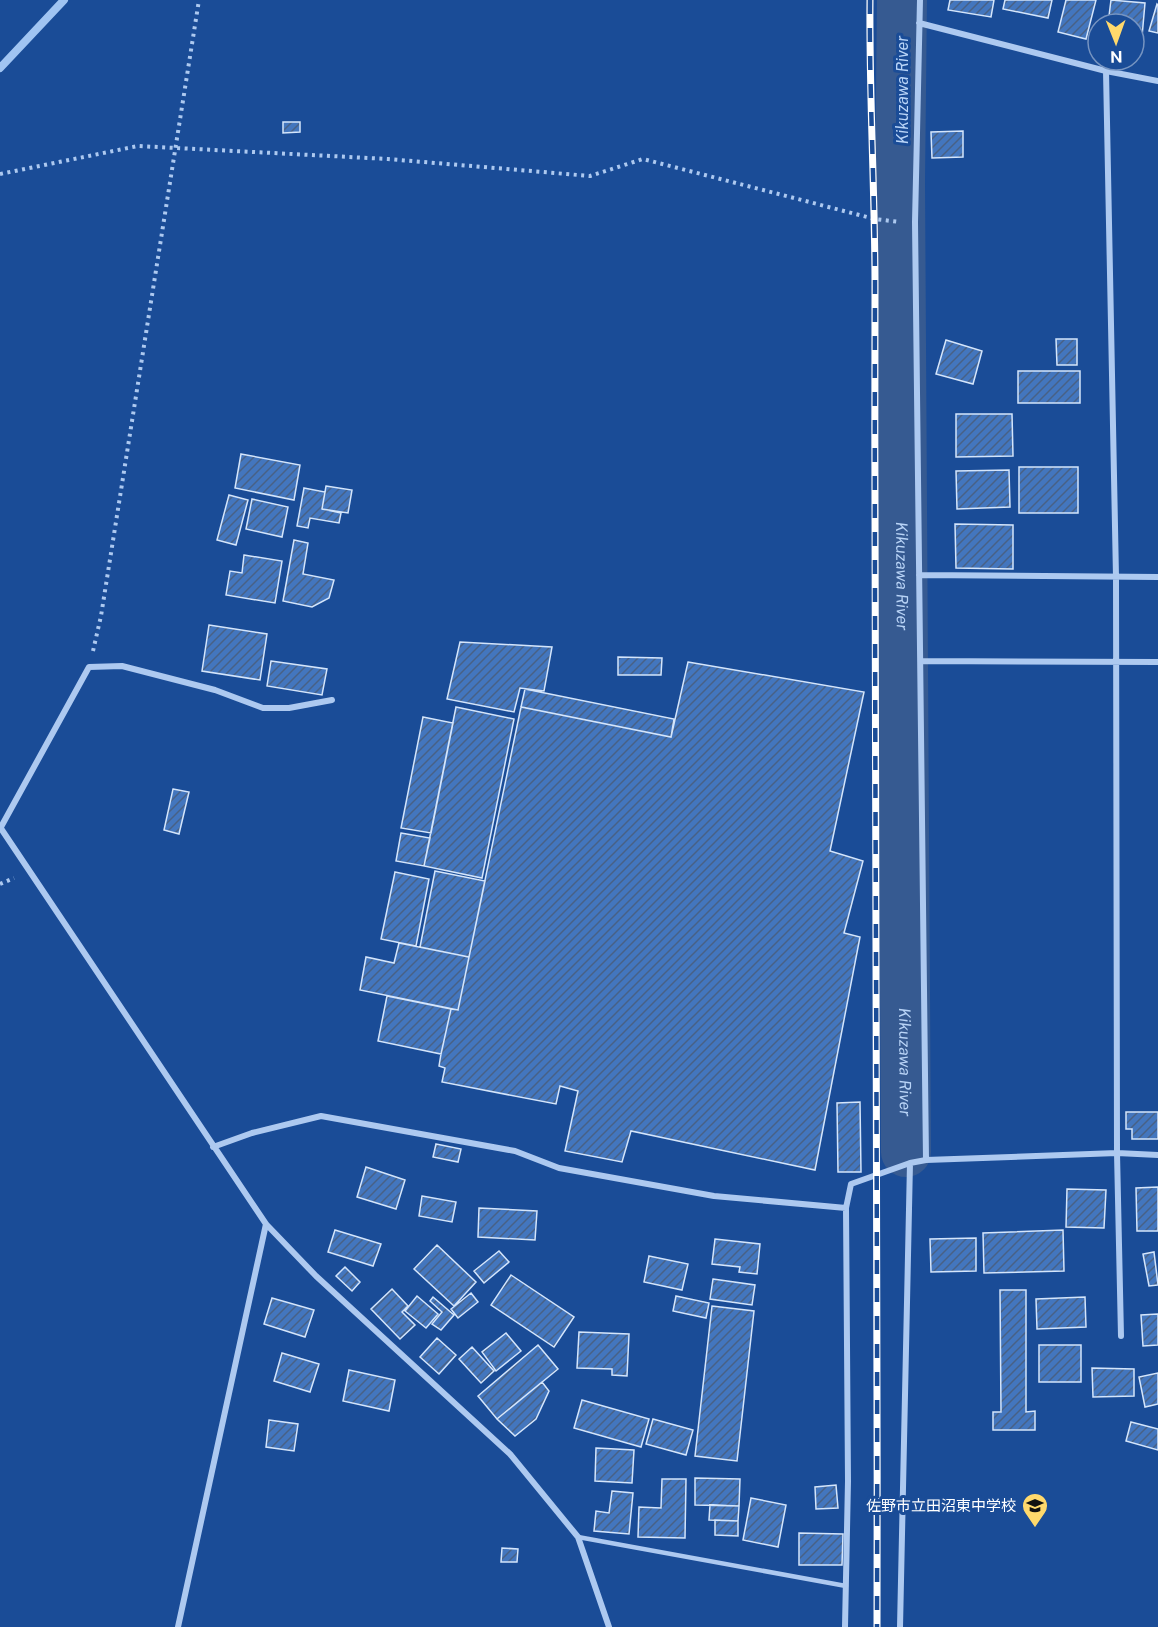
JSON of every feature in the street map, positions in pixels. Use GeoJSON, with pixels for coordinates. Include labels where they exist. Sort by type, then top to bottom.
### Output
{"type":"FeatureCollection","features":[{"type":"Feature","properties":{"kind":"street"},"geometry":{"type":"LineString","coordinates":[[920,0],[915,222],[926,1160]]}},
{"type":"Feature","properties":{"kind":"street"},"geometry":{"type":"LineString","coordinates":[[919,23],[1086,66]]}},
{"type":"Feature","properties":{"kind":"street"},"geometry":{"type":"LineString","coordinates":[[1106,72],[1116,577],[1117,1153],[1121,1336]]}},
{"type":"Feature","properties":{"kind":"street"},"geometry":{"type":"LineString","coordinates":[[1111,72],[1158,81]]}},
{"type":"Feature","properties":{"kind":"street"},"geometry":{"type":"LineString","coordinates":[[919,575],[1158,577]]}},
{"type":"Feature","properties":{"kind":"street"},"geometry":{"type":"LineString","coordinates":[[921,661],[1158,662]]}},
{"type":"Feature","properties":{"kind":"street"},"geometry":{"type":"LineString","coordinates":[[332,700],[289,708],[263,708],[215,690],[122,666],[89,667],[0,827],[266,1224],[316,1276],[510,1454],[578,1536],[609,1627]]}},
{"type":"Feature","properties":{"kind":"street"},"geometry":{"type":"LineString","coordinates":[[213,1147],[252,1133],[321,1116],[515,1151],[559,1168],[714,1196],[846,1208]]}},
{"type":"Feature","properties":{"kind":"street"},"geometry":{"type":"LineString","coordinates":[[845,1627],[846,1208],[851,1184],[910,1162],[926,1160],[1117,1153],[1158,1155]]}},
{"type":"Feature","properties":{"kind":"street"},"geometry":{"type":"LineString","coordinates":[[900,1627],[910,1162]]}},
{"type":"Feature","properties":{"kind":"street"},"geometry":{"type":"LineString","coordinates":[[178,1627],[266,1224]]}},
{"type":"Feature","properties":{"kind":"lane"},"geometry":{"type":"LineString","coordinates":[[578,1536],[622,1542],[846,1586]]}},
{"type":"Feature","properties":{"kind":"path"},"geometry":{"type":"LineString","coordinates":[[89,667],[101,616],[199,0]]}},
{"type":"Feature","properties":{"kind":"path"},"geometry":{"type":"LineString","coordinates":[[0,174],[138,146],[388,159],[590,176],[643,159],[888,222]]}},
{"type":"Feature","properties":{"kind":"building"},"geometry":{"type":"Polygon","coordinates":[[[950,0],[994,0],[991,17],[948,10],[950,0]]]}},
{"type":"Feature","properties":{"kind":"building"},"geometry":{"type":"Polygon","coordinates":[[[1005,0],[1052,0],[1048,18],[1003,9],[1005,0]]]}},
{"type":"Feature","properties":{"kind":"building"},"geometry":{"type":"Polygon","coordinates":[[[1066,0],[1096,0],[1093,12],[1086,12],[1086,39],[1058,32],[1066,0]]]}},
{"type":"Feature","properties":{"kind":"building"},"geometry":{"type":"Polygon","coordinates":[[[1111,0],[1145,3],[1144,12],[1110,12],[1111,0]]]}},
{"type":"Feature","properties":{"kind":"building"},"geometry":{"type":"Polygon","coordinates":[[[1158,5],[1158,33],[1149,31],[1158,5]]]}},
{"type":"Feature","properties":{"kind":"building"},"geometry":{"type":"Polygon","coordinates":[[[283,122],[300,122],[300,132],[283,133],[283,122]]]}},
{"type":"Feature","properties":{"kind":"building"},"geometry":{"type":"Polygon","coordinates":[[[963,131],[963,157],[932,158],[931,132],[963,131]]]}},
{"type":"Feature","properties":{"kind":"building"},"geometry":{"type":"Polygon","coordinates":[[[1056,339],[1077,339],[1077,365],[1057,365],[1056,339]]]}},
{"type":"Feature","properties":{"kind":"building"},"geometry":{"type":"Polygon","coordinates":[[[946,340],[982,351],[973,384],[936,374],[946,340]]]}},
{"type":"Feature","properties":{"kind":"building"},"geometry":{"type":"Polygon","coordinates":[[[1018,371],[1080,371],[1080,403],[1018,403],[1018,371]]]}},
{"type":"Feature","properties":{"kind":"building"},"geometry":{"type":"Polygon","coordinates":[[[956,414],[1012,414],[1013,456],[956,457],[956,414]]]}},
{"type":"Feature","properties":{"kind":"building"},"geometry":{"type":"Polygon","coordinates":[[[241,454],[300,465],[294,500],[235,488],[241,454]]]}},
{"type":"Feature","properties":{"kind":"building"},"geometry":{"type":"Polygon","coordinates":[[[1019,467],[1078,467],[1078,513],[1019,513],[1019,467]]]}},
{"type":"Feature","properties":{"kind":"building"},"geometry":{"type":"Polygon","coordinates":[[[1009,470],[1010,507],[957,509],[956,471],[1009,470]]]}},
{"type":"Feature","properties":{"kind":"building"},"geometry":{"type":"Polygon","coordinates":[[[326,486],[352,490],[348,513],[322,509],[326,486]]]}},
{"type":"Feature","properties":{"kind":"building"},"geometry":{"type":"Polygon","coordinates":[[[304,488],[325,492],[322,509],[341,513],[339,523],[310,518],[308,528],[297,526],[304,488]]]}},
{"type":"Feature","properties":{"kind":"building"},"geometry":{"type":"Polygon","coordinates":[[[229,495],[248,500],[236,545],[217,540],[229,495]]]}},
{"type":"Feature","properties":{"kind":"building"},"geometry":{"type":"Polygon","coordinates":[[[252,499],[288,507],[282,537],[246,529],[252,499]]]}},
{"type":"Feature","properties":{"kind":"building"},"geometry":{"type":"Polygon","coordinates":[[[955,524],[1013,525],[1013,569],[956,568],[955,524]]]}},
{"type":"Feature","properties":{"kind":"building"},"geometry":{"type":"Polygon","coordinates":[[[294,540],[308,543],[303,574],[334,580],[329,598],[312,607],[283,601],[294,540]]]}},
{"type":"Feature","properties":{"kind":"building"},"geometry":{"type":"Polygon","coordinates":[[[244,555],[282,561],[275,603],[226,595],[230,571],[242,573],[244,555]]]}},
{"type":"Feature","properties":{"kind":"building"},"geometry":{"type":"Polygon","coordinates":[[[209,625],[267,634],[260,680],[202,671],[209,625]]]}},
{"type":"Feature","properties":{"kind":"building"},"geometry":{"type":"Polygon","coordinates":[[[460,642],[552,647],[544,691],[520,688],[514,712],[447,699],[460,642]]]}},
{"type":"Feature","properties":{"kind":"building"},"geometry":{"type":"Polygon","coordinates":[[[618,657],[662,658],[661,675],[618,675],[618,657]]]}},
{"type":"Feature","properties":{"kind":"building"},"geometry":{"type":"Polygon","coordinates":[[[271,661],[327,669],[322,695],[267,686],[271,661]]]}},
{"type":"Feature","properties":{"kind":"building"},"geometry":{"type":"Polygon","coordinates":[[[688,662],[864,692],[830,851],[863,861],[844,933],[860,937],[815,1170],[631,1131],[622,1162],[565,1151],[578,1091],[560,1086],[556,1104],[442,1082],[445,1068],[439,1066],[441,1054],[451,1009],[458,1010],[521,707],[671,737],[688,662]]]}},
{"type":"Feature","properties":{"kind":"building"},"geometry":{"type":"Polygon","coordinates":[[[525,689],[674,719],[671,737],[521,707],[525,689]]]}},
{"type":"Feature","properties":{"kind":"building"},"geometry":{"type":"Polygon","coordinates":[[[456,707],[514,719],[482,878],[424,866],[456,707]]]}},
{"type":"Feature","properties":{"kind":"building"},"geometry":{"type":"Polygon","coordinates":[[[423,717],[453,723],[431,833],[401,828],[423,717]]]}},
{"type":"Feature","properties":{"kind":"building"},"geometry":{"type":"Polygon","coordinates":[[[173,789],[189,792],[179,834],[164,830],[173,789]]]}},
{"type":"Feature","properties":{"kind":"building"},"geometry":{"type":"Polygon","coordinates":[[[401,833],[430,838],[424,866],[396,861],[401,833]]]}},
{"type":"Feature","properties":{"kind":"building"},"geometry":{"type":"Polygon","coordinates":[[[435,871],[485,881],[469,957],[420,947],[435,871]]]}},
{"type":"Feature","properties":{"kind":"building"},"geometry":{"type":"Polygon","coordinates":[[[395,872],[429,879],[416,946],[381,939],[395,872]]]}},
{"type":"Feature","properties":{"kind":"building"},"geometry":{"type":"Polygon","coordinates":[[[399,943],[469,957],[458,1010],[360,990],[366,957],[394,963],[399,943]]]}},
{"type":"Feature","properties":{"kind":"building"},"geometry":{"type":"Polygon","coordinates":[[[387,996],[451,1009],[441,1054],[378,1041],[387,996]]]}},
{"type":"Feature","properties":{"kind":"building"},"geometry":{"type":"Polygon","coordinates":[[[860,1102],[861,1172],[838,1172],[837,1103],[860,1102]]]}},
{"type":"Feature","properties":{"kind":"building"},"geometry":{"type":"Polygon","coordinates":[[[1126,1112],[1158,1112],[1158,1139],[1132,1139],[1132,1129],[1126,1129],[1126,1112]]]}},
{"type":"Feature","properties":{"kind":"building"},"geometry":{"type":"Polygon","coordinates":[[[436,1144],[461,1149],[458,1162],[433,1157],[436,1144]]]}},
{"type":"Feature","properties":{"kind":"building"},"geometry":{"type":"Polygon","coordinates":[[[366,1167],[405,1180],[396,1209],[357,1197],[366,1167]]]}},
{"type":"Feature","properties":{"kind":"building"},"geometry":{"type":"Polygon","coordinates":[[[1158,1187],[1158,1231],[1137,1231],[1136,1188],[1158,1187]]]}},
{"type":"Feature","properties":{"kind":"building"},"geometry":{"type":"Polygon","coordinates":[[[1067,1189],[1106,1190],[1104,1228],[1066,1227],[1067,1189]]]}},
{"type":"Feature","properties":{"kind":"building"},"geometry":{"type":"Polygon","coordinates":[[[422,1196],[456,1202],[452,1222],[419,1216],[422,1196]]]}},
{"type":"Feature","properties":{"kind":"building"},"geometry":{"type":"Polygon","coordinates":[[[479,1208],[537,1211],[535,1240],[478,1237],[479,1208]]]}},
{"type":"Feature","properties":{"kind":"building"},"geometry":{"type":"Polygon","coordinates":[[[335,1230],[381,1244],[373,1266],[328,1252],[335,1230]]]}},
{"type":"Feature","properties":{"kind":"building"},"geometry":{"type":"Polygon","coordinates":[[[1063,1230],[1064,1271],[984,1273],[983,1233],[1063,1230]]]}},
{"type":"Feature","properties":{"kind":"building"},"geometry":{"type":"Polygon","coordinates":[[[976,1238],[976,1271],[931,1272],[930,1239],[976,1238]]]}},
{"type":"Feature","properties":{"kind":"building"},"geometry":{"type":"Polygon","coordinates":[[[715,1239],[760,1244],[757,1274],[739,1272],[740,1267],[712,1264],[715,1239]]]}},
{"type":"Feature","properties":{"kind":"building"},"geometry":{"type":"Polygon","coordinates":[[[437,1245],[476,1282],[454,1306],[414,1269],[437,1245]]]}},
{"type":"Feature","properties":{"kind":"building"},"geometry":{"type":"Polygon","coordinates":[[[499,1251],[509,1262],[484,1283],[474,1271],[499,1251]]]}},
{"type":"Feature","properties":{"kind":"building"},"geometry":{"type":"Polygon","coordinates":[[[1154,1252],[1158,1285],[1149,1286],[1143,1254],[1154,1252]]]}},
{"type":"Feature","properties":{"kind":"building"},"geometry":{"type":"Polygon","coordinates":[[[649,1256],[688,1264],[682,1290],[644,1282],[649,1256]]]}},
{"type":"Feature","properties":{"kind":"building"},"geometry":{"type":"Polygon","coordinates":[[[345,1267],[360,1282],[352,1291],[336,1276],[345,1267]]]}},
{"type":"Feature","properties":{"kind":"building"},"geometry":{"type":"Polygon","coordinates":[[[511,1275],[574,1317],[554,1347],[491,1305],[511,1275]]]}},
{"type":"Feature","properties":{"kind":"building"},"geometry":{"type":"Polygon","coordinates":[[[713,1279],[755,1285],[752,1305],[710,1299],[713,1279]]]}},
{"type":"Feature","properties":{"kind":"building"},"geometry":{"type":"Polygon","coordinates":[[[392,1289],[408,1306],[402,1312],[415,1325],[400,1339],[371,1309],[392,1289]]]}},
{"type":"Feature","properties":{"kind":"building"},"geometry":{"type":"Polygon","coordinates":[[[1000,1290],[1026,1290],[1026,1412],[1035,1411],[1035,1430],[993,1430],[993,1412],[1001,1412],[1000,1290]]]}},
{"type":"Feature","properties":{"kind":"building"},"geometry":{"type":"Polygon","coordinates":[[[471,1293],[478,1302],[458,1318],[451,1309],[471,1293]]]}},
{"type":"Feature","properties":{"kind":"building"},"geometry":{"type":"Polygon","coordinates":[[[417,1296],[438,1314],[426,1328],[405,1311],[417,1296]]]}},
{"type":"Feature","properties":{"kind":"building"},"geometry":{"type":"Polygon","coordinates":[[[676,1296],[709,1303],[706,1318],[673,1311],[676,1296]]]}},
{"type":"Feature","properties":{"kind":"building"},"geometry":{"type":"Polygon","coordinates":[[[433,1297],[454,1315],[441,1330],[432,1324],[442,1312],[430,1301],[433,1297]]]}},
{"type":"Feature","properties":{"kind":"building"},"geometry":{"type":"Polygon","coordinates":[[[1085,1297],[1086,1327],[1037,1329],[1036,1299],[1085,1297]]]}},
{"type":"Feature","properties":{"kind":"building"},"geometry":{"type":"Polygon","coordinates":[[[272,1298],[314,1310],[305,1337],[264,1324],[272,1298]]]}},
{"type":"Feature","properties":{"kind":"building"},"geometry":{"type":"Polygon","coordinates":[[[712,1306],[754,1311],[737,1461],[695,1456],[712,1306]]]}},
{"type":"Feature","properties":{"kind":"building"},"geometry":{"type":"Polygon","coordinates":[[[1158,1314],[1158,1345],[1143,1346],[1141,1315],[1158,1314]]]}},
{"type":"Feature","properties":{"kind":"building"},"geometry":{"type":"Polygon","coordinates":[[[579,1332],[629,1334],[627,1376],[612,1375],[612,1369],[577,1368],[579,1332]]]}},
{"type":"Feature","properties":{"kind":"building"},"geometry":{"type":"Polygon","coordinates":[[[506,1333],[521,1351],[496,1371],[482,1352],[506,1333]]]}},
{"type":"Feature","properties":{"kind":"building"},"geometry":{"type":"Polygon","coordinates":[[[437,1338],[456,1355],[439,1374],[420,1357],[437,1338]]]}},
{"type":"Feature","properties":{"kind":"building"},"geometry":{"type":"Polygon","coordinates":[[[538,1345],[558,1369],[497,1419],[478,1396],[538,1345]]]}},
{"type":"Feature","properties":{"kind":"building"},"geometry":{"type":"Polygon","coordinates":[[[1039,1345],[1081,1345],[1081,1382],[1039,1382],[1039,1345]]]}},
{"type":"Feature","properties":{"kind":"building"},"geometry":{"type":"Polygon","coordinates":[[[472,1347],[494,1371],[481,1383],[459,1359],[472,1347]]]}},
{"type":"Feature","properties":{"kind":"building"},"geometry":{"type":"Polygon","coordinates":[[[282,1353],[319,1364],[310,1392],[274,1381],[282,1353]]]}},
{"type":"Feature","properties":{"kind":"building"},"geometry":{"type":"Polygon","coordinates":[[[1092,1368],[1134,1369],[1134,1396],[1093,1397],[1092,1368]]]}},
{"type":"Feature","properties":{"kind":"building"},"geometry":{"type":"Polygon","coordinates":[[[349,1370],[395,1380],[389,1411],[343,1401],[349,1370]]]}},
{"type":"Feature","properties":{"kind":"building"},"geometry":{"type":"Polygon","coordinates":[[[1158,1373],[1158,1404],[1145,1407],[1139,1377],[1158,1373]]]}},
{"type":"Feature","properties":{"kind":"building"},"geometry":{"type":"Polygon","coordinates":[[[542,1382],[549,1391],[536,1419],[515,1436],[497,1419],[542,1382]]]}},
{"type":"Feature","properties":{"kind":"building"},"geometry":{"type":"Polygon","coordinates":[[[582,1400],[649,1419],[641,1447],[574,1428],[582,1400]]]}},
{"type":"Feature","properties":{"kind":"building"},"geometry":{"type":"Polygon","coordinates":[[[653,1419],[693,1430],[686,1455],[646,1444],[653,1419]]]}},
{"type":"Feature","properties":{"kind":"building"},"geometry":{"type":"Polygon","coordinates":[[[269,1420],[298,1424],[294,1451],[266,1447],[269,1420]]]}},
{"type":"Feature","properties":{"kind":"building"},"geometry":{"type":"Polygon","coordinates":[[[1131,1422],[1158,1429],[1158,1450],[1126,1441],[1131,1422]]]}},
{"type":"Feature","properties":{"kind":"building"},"geometry":{"type":"Polygon","coordinates":[[[596,1448],[634,1450],[632,1483],[595,1481],[596,1448]]]}},
{"type":"Feature","properties":{"kind":"building"},"geometry":{"type":"Polygon","coordinates":[[[695,1478],[740,1479],[739,1506],[695,1505],[695,1478]]]}},
{"type":"Feature","properties":{"kind":"building"},"geometry":{"type":"Polygon","coordinates":[[[662,1479],[686,1479],[685,1538],[638,1537],[639,1507],[661,1508],[662,1479]]]}},
{"type":"Feature","properties":{"kind":"building"},"geometry":{"type":"Polygon","coordinates":[[[836,1485],[838,1508],[816,1509],[815,1487],[836,1485]]]}},
{"type":"Feature","properties":{"kind":"building"},"geometry":{"type":"Polygon","coordinates":[[[612,1491],[633,1493],[629,1534],[594,1531],[596,1511],[609,1513],[612,1491]]]}},
{"type":"Feature","properties":{"kind":"building"},"geometry":{"type":"Polygon","coordinates":[[[751,1498],[786,1505],[778,1547],[743,1540],[751,1498]]]}},
{"type":"Feature","properties":{"kind":"building"},"geometry":{"type":"Polygon","coordinates":[[[710,1505],[739,1506],[738,1521],[709,1520],[710,1505]]]}},
{"type":"Feature","properties":{"kind":"building"},"geometry":{"type":"Polygon","coordinates":[[[715,1520],[738,1521],[738,1536],[715,1535],[715,1520]]]}},
{"type":"Feature","properties":{"kind":"building"},"geometry":{"type":"Polygon","coordinates":[[[799,1533],[843,1534],[842,1565],[799,1565],[799,1533]]]}},
{"type":"Feature","properties":{"kind":"building"},"geometry":{"type":"Polygon","coordinates":[[[502,1548],[518,1549],[517,1562],[501,1562],[502,1548]]]}},
{"type":"Feature","properties":{"kind":"waterway","name":"Kikuzawa River"},"geometry":{"type":"LineString","coordinates":[[0,68],[64,0]]}},
{"type":"Feature","properties":{"kind":"waterway","name":"Kikuzawa River"},"geometry":{"type":"LineString","coordinates":[[902,0],[900,181],[906,1152]]}},
{"type":"Feature","properties":{"kind":"railway"},"geometry":{"type":"LineString","coordinates":[[870,0],[875,286],[877,1627]]}},
{"type":"Feature","properties":{"kind":"place","name":"佐野市立田沼東中学校"},"geometry":{"type":"Point","coordinates":[1035,1529]}}]}
